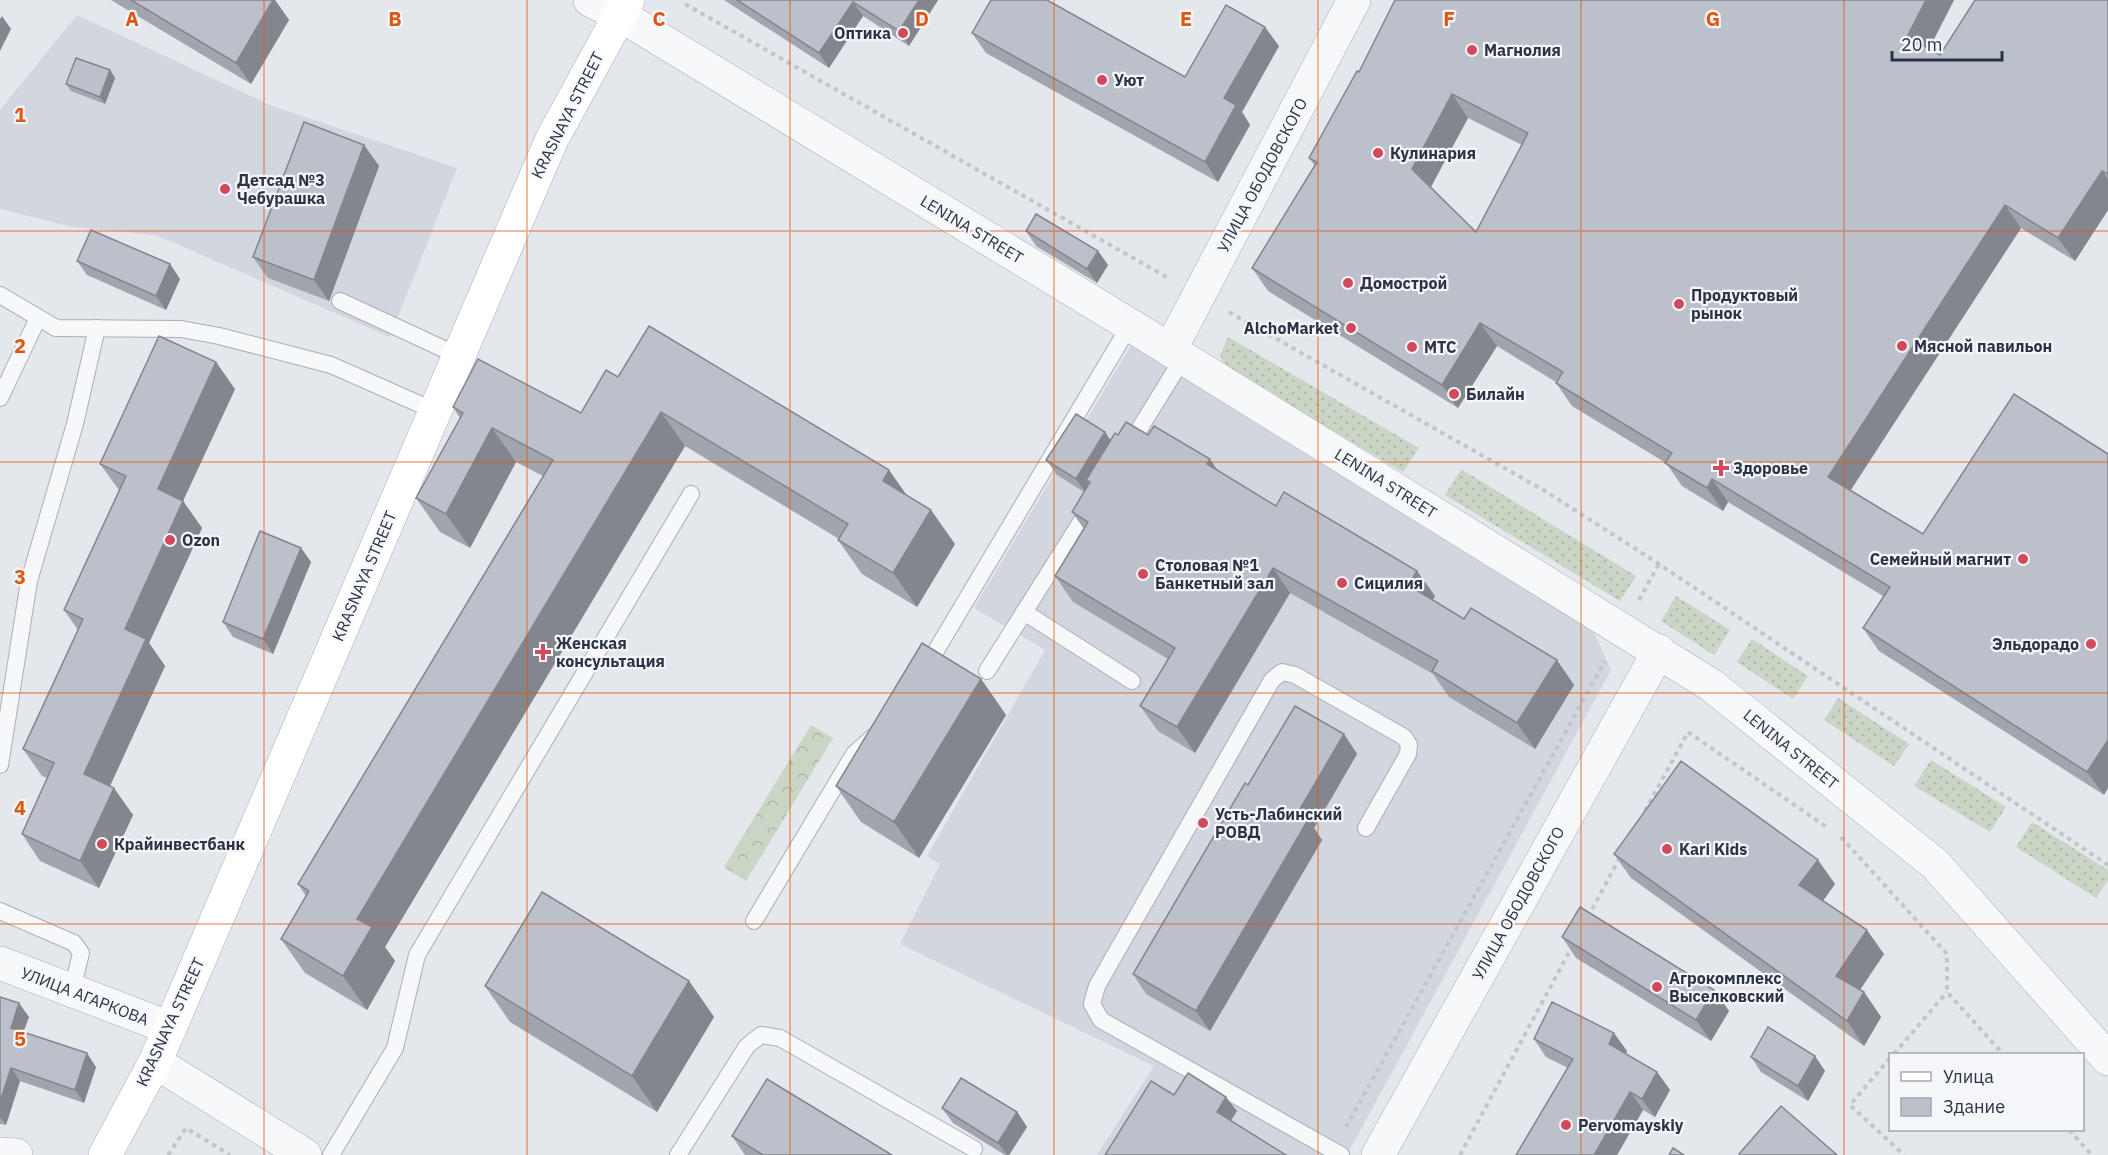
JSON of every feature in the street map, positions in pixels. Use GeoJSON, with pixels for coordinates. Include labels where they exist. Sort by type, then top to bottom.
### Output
{"type":"FeatureCollection","features":[{"type":"Feature","properties":{"kind":"main road","name":"KRASNAYA STREET"},"geometry":{"type":"LineString","coordinates":[[105,1155],[170,1028],[552,140],[624,7]]}},
{"type":"Feature","properties":{"kind":"street","name":"LENINA STREET"},"geometry":{"type":"LineString","coordinates":[[590,0],[624,7],[1711,685],[1935,864],[2108,1059]]}},
{"type":"Feature","properties":{"kind":"street","name":"УЛИЦА ОБОДОВСКОГО"},"geometry":{"type":"LineString","coordinates":[[1177,354],[1199,295],[1354,0]]}},
{"type":"Feature","properties":{"kind":"street","name":"УЛИЦА ОБОДОВСКОГО"},"geometry":{"type":"LineString","coordinates":[[1378,1155],[1659,651]]}},
{"type":"Feature","properties":{"kind":"street","name":"УЛИЦА АГАРКОВА"},"geometry":{"type":"LineString","coordinates":[[0,963],[170,1028]]}},
{"type":"Feature","properties":{"kind":"street"},"geometry":{"type":"LineString","coordinates":[[154,1062],[305,1155]]}},
{"type":"Feature","properties":{"kind":"street"},"geometry":{"type":"LineString","coordinates":[[0,1154],[16,1155]]}},
{"type":"Feature","properties":{"kind":"lane"},"geometry":{"type":"LineString","coordinates":[[0,295],[56,328],[181,329],[219,336],[331,365],[435,411]]}},
{"type":"Feature","properties":{"kind":"lane"},"geometry":{"type":"LineString","coordinates":[[340,301],[459,356]]}},
{"type":"Feature","properties":{"kind":"lane"},"geometry":{"type":"LineString","coordinates":[[0,398],[38,318]]}},
{"type":"Feature","properties":{"kind":"lane"},"geometry":{"type":"LineString","coordinates":[[917,682],[1130,324]]}},
{"type":"Feature","properties":{"kind":"lane"},"geometry":{"type":"LineString","coordinates":[[0,765],[29,581],[75,424],[97,328]]}},
{"type":"Feature","properties":{"kind":"lane"},"geometry":{"type":"LineString","coordinates":[[1116,466],[1177,354]]}},
{"type":"Feature","properties":{"kind":"lane"},"geometry":{"type":"LineString","coordinates":[[332,1155],[395,1048],[417,955],[425,940],[691,494]]}},
{"type":"Feature","properties":{"kind":"lane"},"geometry":{"type":"LineString","coordinates":[[987,671],[1098,495]]}},
{"type":"Feature","properties":{"kind":"lane"},"geometry":{"type":"LineString","coordinates":[[1024,612],[1132,681]]}},
{"type":"Feature","properties":{"kind":"lane"},"geometry":{"type":"LineString","coordinates":[[1337,1153],[1101,1020],[1092,1004],[1097,986],[1272,680],[1282,672],[1305,680],[1404,736],[1409,745],[1408,754],[1366,828]]}},
{"type":"Feature","properties":{"kind":"lane"},"geometry":{"type":"LineString","coordinates":[[754,921],[854,754],[884,726]]}},
{"type":"Feature","properties":{"kind":"lane"},"geometry":{"type":"LineString","coordinates":[[0,911],[74,943],[81,953],[72,991]]}},
{"type":"Feature","properties":{"kind":"lane"},"geometry":{"type":"LineString","coordinates":[[678,1155],[747,1046],[761,1035],[780,1038],[974,1149]]}},
{"type":"Feature","properties":{"kind":"path"},"geometry":{"type":"LineString","coordinates":[[685,4],[1545,491],[1659,564],[2108,865]]}},
{"type":"Feature","properties":{"kind":"path"},"geometry":{"type":"LineString","coordinates":[[1337,1153],[1659,564]]}},
{"type":"Feature","properties":{"kind":"path"},"geometry":{"type":"LineString","coordinates":[[1643,815],[1688,732],[1830,829]]}},
{"type":"Feature","properties":{"kind":"path"},"geometry":{"type":"LineString","coordinates":[[1839,835],[1947,954],[1947,992],[1895,1053]]}},
{"type":"Feature","properties":{"kind":"path"},"geometry":{"type":"LineString","coordinates":[[1588,918],[1621,856]]}},
{"type":"Feature","properties":{"kind":"path"},"geometry":{"type":"LineString","coordinates":[[1460,1155],[1576,938]]}},
{"type":"Feature","properties":{"kind":"path"},"geometry":{"type":"LineString","coordinates":[[1947,992],[2002,1053]]}},
{"type":"Feature","properties":{"kind":"path"},"geometry":{"type":"LineString","coordinates":[[1889,1059],[1850,1105],[1904,1155]]}},
{"type":"Feature","properties":{"kind":"path"},"geometry":{"type":"LineString","coordinates":[[168,1155],[186,1128],[230,1155]]}},
{"type":"Feature","properties":{"kind":"path"},"geometry":{"type":"LineString","coordinates":[[2070,1131],[2092,1155]]}},
{"type":"Feature","properties":{"kind":"shaded area","name":"Детсад №3 Чебурашка"},"geometry":{"type":"Polygon","coordinates":[[[77,15],[272,106],[457,168],[390,337],[156,235],[73,227],[0,209],[0,110],[77,15]]]}},
{"type":"Feature","properties":{"kind":"shaded area"},"geometry":{"type":"Polygon","coordinates":[[[1132,344],[1588,620],[1611,670],[1347,1155],[1097,1155],[1154,1066],[900,944],[940,864],[927,856],[1045,650],[974,608],[1132,344]]]}},
{"type":"Feature","properties":{"kind":"green space"},"geometry":{"type":"Polygon","coordinates":[[[1228,337],[1419,448],[1403,472],[1226,369],[1220,355],[1228,337]]]}},
{"type":"Feature","properties":{"kind":"green space"},"geometry":{"type":"Polygon","coordinates":[[[1461,469],[1636,576],[1620,601],[1445,495],[1461,469]]]}},
{"type":"Feature","properties":{"kind":"green space"},"geometry":{"type":"Polygon","coordinates":[[[1676,596],[1730,630],[1714,655],[1661,621],[1676,596]]]}},
{"type":"Feature","properties":{"kind":"green space"},"geometry":{"type":"Polygon","coordinates":[[[1752,639],[1808,676],[1793,699],[1737,662],[1752,639]]]}},
{"type":"Feature","properties":{"kind":"green space"},"geometry":{"type":"Polygon","coordinates":[[[1838,698],[1909,744],[1894,766],[1824,720],[1838,698]]]}},
{"type":"Feature","properties":{"kind":"green space"},"geometry":{"type":"Polygon","coordinates":[[[811,725],[833,738],[746,881],[724,867],[811,725]]]}},
{"type":"Feature","properties":{"kind":"green space"},"geometry":{"type":"Polygon","coordinates":[[[1931,760],[2006,807],[1990,832],[1914,786],[1931,760]]]}},
{"type":"Feature","properties":{"kind":"green space"},"geometry":{"type":"Polygon","coordinates":[[[2032,822],[2108,870],[2108,880],[2096,898],[2016,847],[2032,822]]]}},
{"type":"Feature","properties":{"kind":"building"},"geometry":{"type":"Polygon","coordinates":[[[131,0],[273,0],[236,63],[131,0]]]}},
{"type":"Feature","properties":{"kind":"building"},"geometry":{"type":"Polygon","coordinates":[[[737,0],[919,0],[899,31],[853,2],[819,53],[737,0]]]}},
{"type":"Feature","properties":{"kind":"building","name":"Уют"},"geometry":{"type":"Polygon","coordinates":[[[991,0],[1047,0],[1185,77],[1226,5],[1265,27],[1224,98],[1236,105],[1205,162],[972,33],[991,0]]]}},
{"type":"Feature","properties":{"kind":"building","name":"Продуктовый рынок"},"geometry":{"type":"Polygon","coordinates":[[[1395,0],[1926,0],[1907,37],[1940,55],[1975,0],[2108,0],[2108,174],[2102,171],[2058,238],[2005,205],[1828,477],[1923,534],[2014,394],[2108,454],[2108,740],[2087,772],[1863,628],[1890,587],[1712,479],[1707,488],[1665,463],[1672,453],[1556,383],[1563,372],[1480,323],[1442,385],[1252,268],[1317,162],[1309,158],[1357,71],[1359,72],[1395,0]],[[1452,94],[1412,169],[1476,232],[1528,133],[1452,94]]]}},
{"type":"Feature","properties":{"kind":"building"},"geometry":{"type":"Polygon","coordinates":[[[76,58],[110,70],[100,97],[66,84],[76,58]]]}},
{"type":"Feature","properties":{"kind":"building"},"geometry":{"type":"Polygon","coordinates":[[[304,122],[364,145],[314,280],[253,257],[304,122]]]}},
{"type":"Feature","properties":{"kind":"building"},"geometry":{"type":"Polygon","coordinates":[[[1036,214],[1098,251],[1087,269],[1026,231],[1036,214]]]}},
{"type":"Feature","properties":{"kind":"building"},"geometry":{"type":"Polygon","coordinates":[[[91,230],[170,264],[156,296],[77,261],[91,230]]]}},
{"type":"Feature","properties":{"kind":"building"},"geometry":{"type":"Polygon","coordinates":[[[649,326],[889,470],[883,481],[931,510],[893,573],[838,540],[848,524],[661,412],[357,919],[372,927],[343,976],[281,939],[309,891],[298,884],[553,460],[492,428],[446,514],[416,498],[463,413],[453,407],[478,359],[581,413],[606,370],[618,377],[649,326]]]}},
{"type":"Feature","properties":{"kind":"building"},"geometry":{"type":"Polygon","coordinates":[[[159,336],[216,362],[158,489],[183,501],[125,629],[146,639],[84,774],[114,788],[80,861],[22,834],[54,763],[23,749],[83,619],[64,610],[126,476],[100,464],[159,336]]]}},
{"type":"Feature","properties":{"kind":"building"},"geometry":{"type":"Polygon","coordinates":[[[1076,414],[1105,432],[1076,479],[1046,460],[1076,414]]]}},
{"type":"Feature","properties":{"kind":"building"},"geometry":{"type":"Polygon","coordinates":[[[1126,422],[1148,435],[1154,426],[1210,459],[1207,464],[1276,506],[1284,492],[1417,571],[1408,585],[1464,619],[1471,608],[1557,660],[1517,723],[1432,671],[1438,661],[1273,568],[1177,727],[1140,706],[1175,648],[1055,576],[1088,522],[1072,512],[1090,482],[1086,480],[1115,433],[1118,435],[1126,422]]]}},
{"type":"Feature","properties":{"kind":"building"},"geometry":{"type":"Polygon","coordinates":[[[260,531],[301,548],[263,639],[223,622],[260,531]]]}},
{"type":"Feature","properties":{"kind":"building"},"geometry":{"type":"Polygon","coordinates":[[[922,643],[981,679],[894,822],[836,786],[922,643]]]}},
{"type":"Feature","properties":{"kind":"building"},"geometry":{"type":"Polygon","coordinates":[[[1295,706],[1344,734],[1297,814],[1308,820],[1196,1011],[1133,974],[1245,783],[1248,785],[1295,706]]]}},
{"type":"Feature","properties":{"kind":"building"},"geometry":{"type":"Polygon","coordinates":[[[1681,761],[1818,860],[1799,885],[1867,930],[1836,976],[1864,992],[1847,1021],[1614,854],[1681,761]]]}},
{"type":"Feature","properties":{"kind":"building"},"geometry":{"type":"Polygon","coordinates":[[[542,892],[689,981],[632,1076],[485,986],[542,892]]]}},
{"type":"Feature","properties":{"kind":"building","name":"Агрокомплекс Выселковский"},"geometry":{"type":"Polygon","coordinates":[[[1580,907],[1714,990],[1696,1020],[1562,937],[1580,907]]]}},
{"type":"Feature","properties":{"kind":"building"},"geometry":{"type":"Polygon","coordinates":[[[0,997],[19,1003],[11,1028],[87,1053],[75,1090],[11,1068],[0,1102],[0,997]]]}},
{"type":"Feature","properties":{"kind":"building"},"geometry":{"type":"Polygon","coordinates":[[[1552,1002],[1614,1033],[1609,1044],[1657,1072],[1642,1099],[1630,1092],[1594,1155],[1516,1155],[1573,1059],[1534,1039],[1552,1002]]]}},
{"type":"Feature","properties":{"kind":"building"},"geometry":{"type":"Polygon","coordinates":[[[1768,1027],[1815,1056],[1798,1086],[1751,1057],[1768,1027]]]}},
{"type":"Feature","properties":{"kind":"building"},"geometry":{"type":"Polygon","coordinates":[[[1188,1073],[1226,1097],[1217,1112],[1286,1155],[1105,1155],[1151,1081],[1174,1095],[1188,1073]]]}},
{"type":"Feature","properties":{"kind":"building"},"geometry":{"type":"Polygon","coordinates":[[[961,1078],[1017,1112],[998,1143],[942,1108],[961,1078]]]}},
{"type":"Feature","properties":{"kind":"building"},"geometry":{"type":"Polygon","coordinates":[[[767,1079],[892,1155],[763,1155],[732,1136],[767,1079]]]}},
{"type":"Feature","properties":{"kind":"building"},"geometry":{"type":"Polygon","coordinates":[[[1781,1106],[1837,1155],[1740,1155],[1781,1106]]]}},
{"type":"Feature","properties":{"kind":"building"},"geometry":{"type":"Polygon","coordinates":[[[1673,1148],[1684,1155],[1669,1155],[1673,1148]]]}},
{"type":"Feature","properties":{"kind":"place","name":"Оптика"},"geometry":{"type":"Point","coordinates":[903,33]}},
{"type":"Feature","properties":{"kind":"place","name":"Магнолия"},"geometry":{"type":"Point","coordinates":[1472,50]}},
{"type":"Feature","properties":{"kind":"place","name":"Уют"},"geometry":{"type":"Point","coordinates":[1102,80]}},
{"type":"Feature","properties":{"kind":"place","name":"Кулинария"},"geometry":{"type":"Point","coordinates":[1378,153]}},
{"type":"Feature","properties":{"kind":"place","name":"Детсад №3 Чебурашка"},"geometry":{"type":"Point","coordinates":[225,189]}},
{"type":"Feature","properties":{"kind":"place","name":"Домострой"},"geometry":{"type":"Point","coordinates":[1348,283]}},
{"type":"Feature","properties":{"kind":"place","name":"Продуктовый рынок"},"geometry":{"type":"Point","coordinates":[1679,304]}},
{"type":"Feature","properties":{"kind":"place","name":"AlchoMarket"},"geometry":{"type":"Point","coordinates":[1351,328]}},
{"type":"Feature","properties":{"kind":"place","name":"Мясной павильон"},"geometry":{"type":"Point","coordinates":[1902,346]}},
{"type":"Feature","properties":{"kind":"place","name":"МТС"},"geometry":{"type":"Point","coordinates":[1412,347]}},
{"type":"Feature","properties":{"kind":"place","name":"Билайн"},"geometry":{"type":"Point","coordinates":[1454,394]}},
{"type":"Feature","properties":{"kind":"place","name":"Здоровье"},"geometry":{"type":"Point","coordinates":[1721,468]}},
{"type":"Feature","properties":{"kind":"place","name":"Ozon"},"geometry":{"type":"Point","coordinates":[170,540]}},
{"type":"Feature","properties":{"kind":"place","name":"Семейный магнит"},"geometry":{"type":"Point","coordinates":[2023,559]}},
{"type":"Feature","properties":{"kind":"place","name":"Столовая №1 Банкетный зал"},"geometry":{"type":"Point","coordinates":[1143,574]}},
{"type":"Feature","properties":{"kind":"place","name":"Сицилия"},"geometry":{"type":"Point","coordinates":[1342,583]}},
{"type":"Feature","properties":{"kind":"place","name":"Эльдорадо"},"geometry":{"type":"Point","coordinates":[2091,644]}},
{"type":"Feature","properties":{"kind":"place","name":"Женская консультация"},"geometry":{"type":"Point","coordinates":[543,652]}},
{"type":"Feature","properties":{"kind":"place","name":"Усть-Лабинский РОВД"},"geometry":{"type":"Point","coordinates":[1203,823]}},
{"type":"Feature","properties":{"kind":"place","name":"Крайинвестбанк"},"geometry":{"type":"Point","coordinates":[102,844]}},
{"type":"Feature","properties":{"kind":"place","name":"Kari Kids"},"geometry":{"type":"Point","coordinates":[1667,849]}},
{"type":"Feature","properties":{"kind":"place","name":"Агрокомплекс Выселковский"},"geometry":{"type":"Point","coordinates":[1657,987]}},
{"type":"Feature","properties":{"kind":"place","name":"Pervomayskiy"},"geometry":{"type":"Point","coordinates":[1566,1125]}}]}
